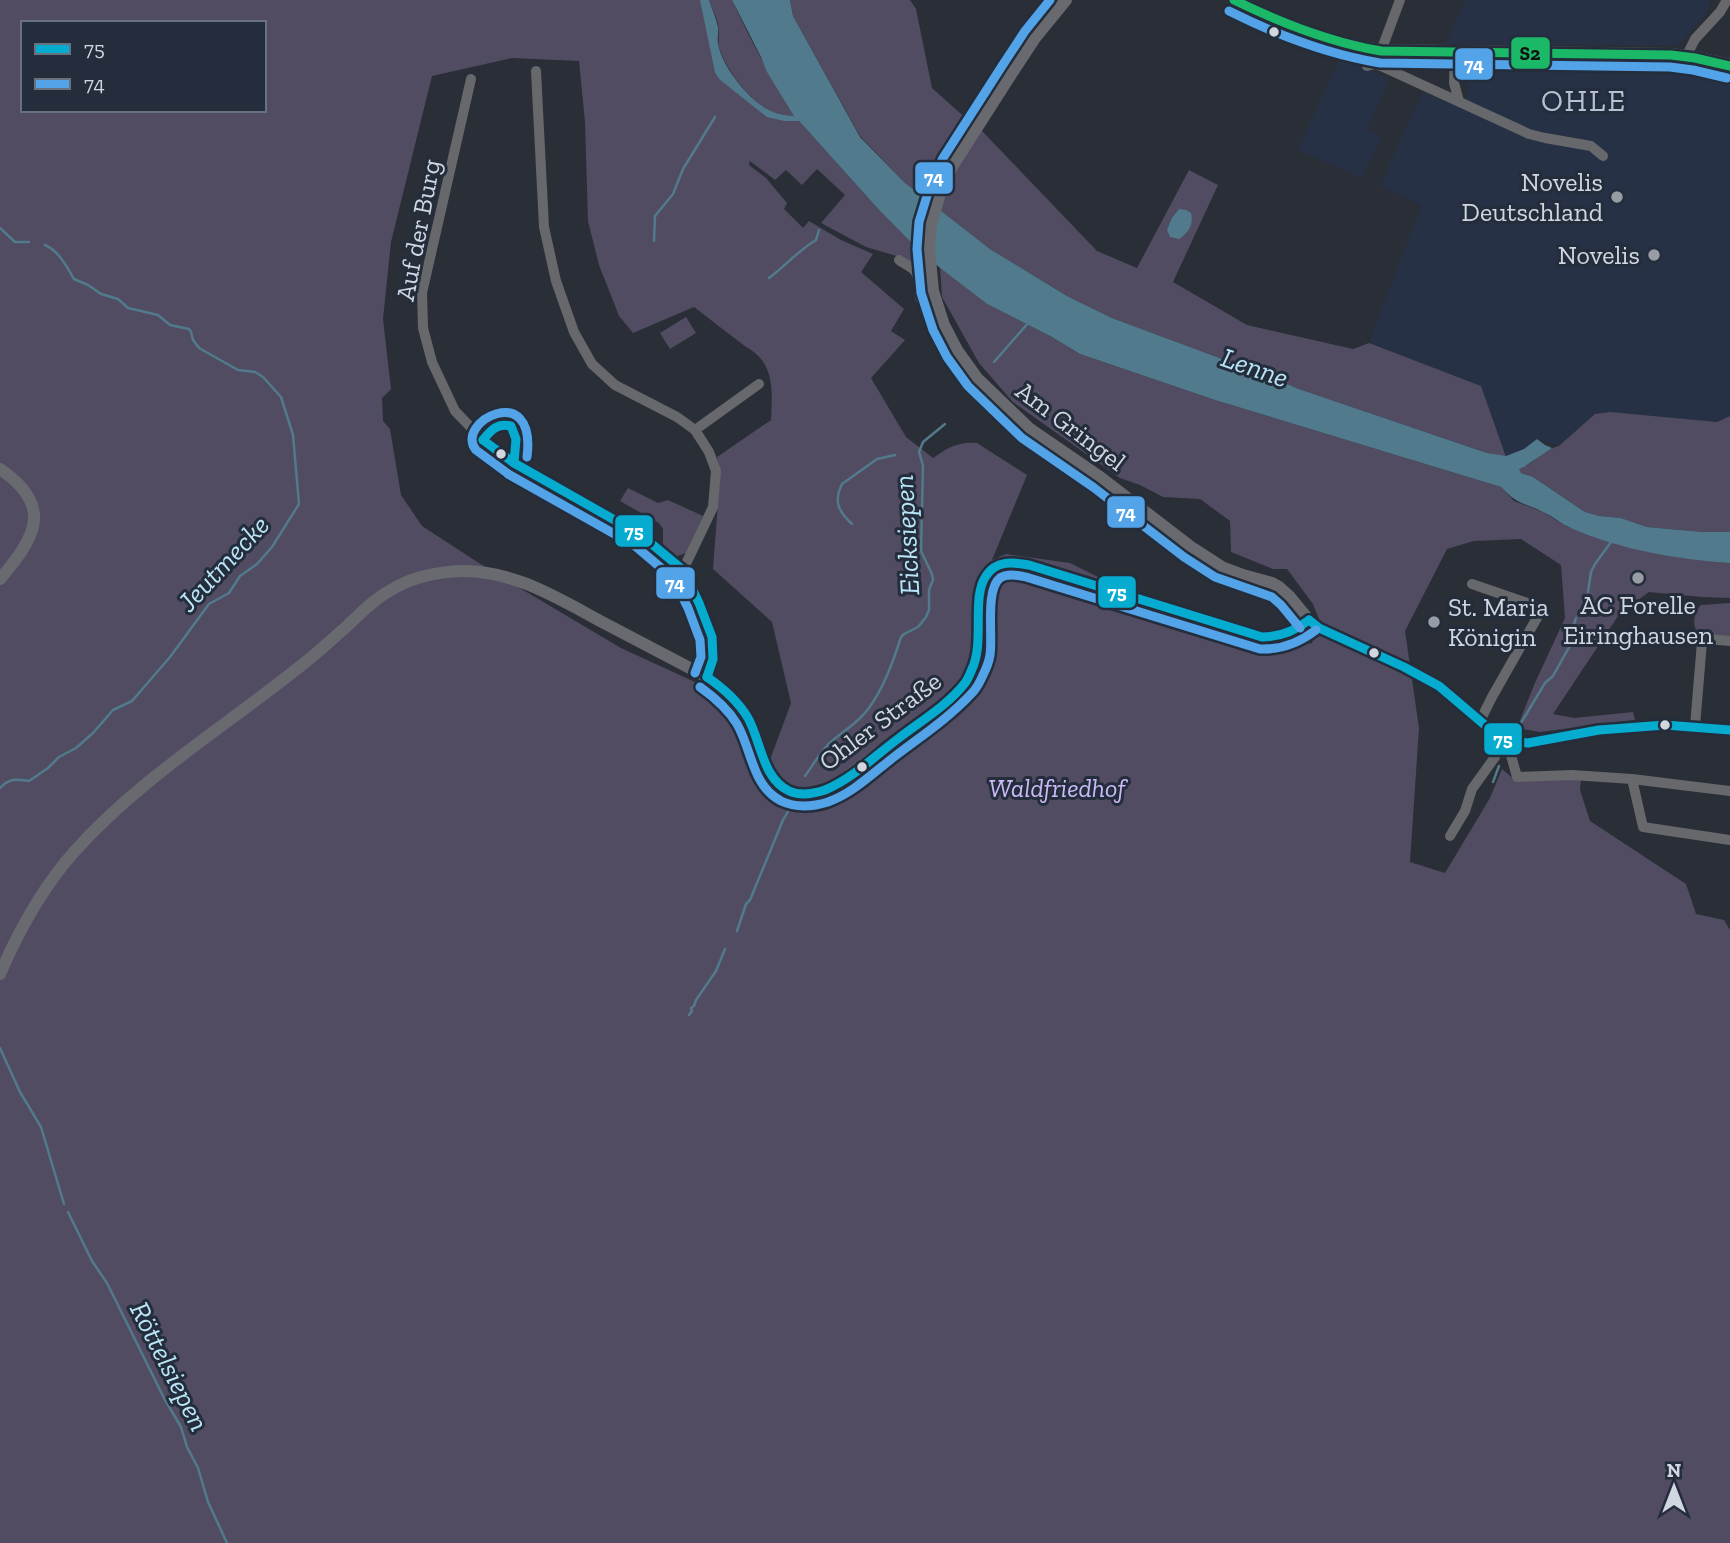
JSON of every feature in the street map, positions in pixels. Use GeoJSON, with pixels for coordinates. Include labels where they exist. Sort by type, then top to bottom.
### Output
{"type":"FeatureCollection","features":[{"type":"Feature","properties":{"kind":"main road"},"geometry":{"type":"LineString","coordinates":[[1234,0],[1316,36],[1381,51],[1619,54],[1686,57],[1730,66]]}},
{"type":"Feature","properties":{"kind":"street","name":"Am Gringel"},"geometry":{"type":"LineString","coordinates":[[1066,0],[1035,38],[953,164],[941,190],[931,224],[929,249],[933,291],[944,325],[977,378],[1030,429],[1222,567],[1279,587],[1308,620]]}},
{"type":"Feature","properties":{"kind":"street"},"geometry":{"type":"LineString","coordinates":[[1381,51],[1400,0]]}},
{"type":"Feature","properties":{"kind":"street"},"geometry":{"type":"LineString","coordinates":[[1686,57],[1695,39],[1726,2]]}},
{"type":"Feature","properties":{"kind":"street"},"geometry":{"type":"LineString","coordinates":[[1455,53],[1454,83],[1459,101]]}},
{"type":"Feature","properties":{"kind":"street"},"geometry":{"type":"LineString","coordinates":[[1367,66],[1381,66],[1529,134],[1591,146],[1602,156]]}},
{"type":"Feature","properties":{"kind":"street"},"geometry":{"type":"LineString","coordinates":[[536,71],[544,227],[556,281],[574,332],[592,364],[615,385],[677,417],[695,430],[709,452],[716,471],[713,507],[683,570]]}},
{"type":"Feature","properties":{"kind":"street","name":"Auf der Burg"},"geometry":{"type":"LineString","coordinates":[[471,79],[422,293],[423,328],[432,362],[455,411],[483,440],[514,463],[641,535],[683,570],[712,637],[713,660],[707,677]]}},
{"type":"Feature","properties":{"kind":"street"},"geometry":{"type":"LineString","coordinates":[[899,260],[917,274],[919,300],[923,305],[927,308],[938,308]]}},
{"type":"Feature","properties":{"kind":"street"},"geometry":{"type":"LineString","coordinates":[[695,430],[759,384]]}},
{"type":"Feature","properties":{"kind":"street"},"geometry":{"type":"LineString","coordinates":[[0,469],[18,482],[25,491],[33,506],[35,518],[22,551],[0,579]]}},
{"type":"Feature","properties":{"kind":"street","name":"Ohler Straße"},"geometry":{"type":"LineString","coordinates":[[707,677],[726,691],[742,709],[773,778],[793,792],[813,794],[845,779],[959,690],[969,676],[978,652],[980,588],[991,569],[1001,564],[1011,561],[1029,565],[1262,636],[1281,635],[1308,620]]}},
{"type":"Feature","properties":{"kind":"street"},"geometry":{"type":"LineString","coordinates":[[0,974],[41,895],[96,829],[164,769],[304,663],[376,600],[405,582],[462,571],[508,577],[558,598],[707,677]]}},
{"type":"Feature","properties":{"kind":"street"},"geometry":{"type":"LineString","coordinates":[[1472,584],[1533,605],[1538,616],[1480,722]]}},
{"type":"Feature","properties":{"kind":"street"},"geometry":{"type":"LineString","coordinates":[[1308,620],[1319,628],[1413,671],[1439,686],[1503,739],[1528,743],[1599,730],[1665,724],[1730,730]]}},
{"type":"Feature","properties":{"kind":"street"},"geometry":{"type":"LineString","coordinates":[[1695,726],[1702,642],[1707,639],[1730,641]]}},
{"type":"Feature","properties":{"kind":"street"},"geometry":{"type":"LineString","coordinates":[[1503,739],[1517,777],[1572,775],[1730,791]]}},
{"type":"Feature","properties":{"kind":"street"},"geometry":{"type":"LineString","coordinates":[[1450,836],[1465,811],[1472,789],[1495,757],[1503,739]]}},
{"type":"Feature","properties":{"kind":"street"},"geometry":{"type":"LineString","coordinates":[[1632,779],[1643,827],[1730,840]]}},
{"type":"Feature","properties":{"kind":"shaded area"},"geometry":{"type":"Polygon","coordinates":[[[700,0],[709,0],[718,27],[720,52],[736,81],[767,109],[794,116],[767,72],[732,0],[790,0],[793,16],[860,137],[904,182],[990,249],[1067,296],[1112,318],[1296,388],[1487,453],[1506,456],[1524,449],[1537,439],[1552,448],[1519,469],[1521,473],[1533,477],[1585,512],[1599,516],[1621,518],[1647,527],[1730,532],[1730,563],[1649,552],[1590,536],[1516,500],[1501,487],[1215,400],[1080,354],[987,304],[926,257],[880,211],[799,121],[767,117],[719,79],[715,73],[700,0]]]}},
{"type":"Feature","properties":{"kind":"shaded area"},"geometry":{"type":"Polygon","coordinates":[[[1465,0],[1711,0],[1707,13],[1678,46],[1446,44],[1465,0]]]}},
{"type":"Feature","properties":{"kind":"shaded area"},"geometry":{"type":"Polygon","coordinates":[[[1340,57],[1390,79],[1367,129],[1382,137],[1362,178],[1298,150],[1340,57]]]}},
{"type":"Feature","properties":{"kind":"shaded area"},"geometry":{"type":"Polygon","coordinates":[[[1662,62],[1730,75],[1730,416],[1717,422],[1610,412],[1595,414],[1559,446],[1537,439],[1524,449],[1506,457],[1481,386],[1369,343],[1421,205],[1380,186],[1422,92],[1462,108],[1468,95],[1466,75],[1472,66],[1662,62]]]}},
{"type":"Feature","properties":{"kind":"shaded area"},"geometry":{"type":"Polygon","coordinates":[[[1179,209],[1191,213],[1192,221],[1190,228],[1179,239],[1170,237],[1167,230],[1179,209]]]}},
{"type":"Feature","properties":{"kind":"green space","name":"Waldfriedhof"},"geometry":{"type":"Polygon","coordinates":[[[0,0],[701,0],[715,73],[719,79],[784,121],[799,121],[880,211],[921,251],[920,271],[900,257],[866,247],[821,223],[845,195],[817,169],[802,185],[786,170],[775,180],[750,161],[749,165],[766,178],[787,203],[784,209],[803,228],[809,221],[841,240],[873,254],[861,272],[904,309],[891,331],[905,340],[871,378],[906,437],[933,458],[954,446],[977,443],[1027,475],[992,560],[1006,554],[1070,563],[1252,654],[1312,643],[1319,619],[1313,604],[1287,569],[1273,569],[1231,552],[1230,521],[1200,499],[1163,497],[1120,478],[1013,402],[979,363],[942,297],[940,267],[987,304],[1080,354],[1215,400],[1501,487],[1514,501],[1543,512],[1568,527],[1730,563],[1730,598],[1649,592],[1620,613],[1553,714],[1574,718],[1633,712],[1635,720],[1540,732],[1517,728],[1565,618],[1561,565],[1521,539],[1474,541],[1447,549],[1405,631],[1419,728],[1410,862],[1445,873],[1490,798],[1502,769],[1515,780],[1581,779],[1580,790],[1590,821],[1686,884],[1696,914],[1724,920],[1730,930],[1730,1543],[0,1543],[0,0]],[[512,58],[432,76],[391,242],[383,319],[391,389],[382,398],[383,421],[390,429],[401,495],[422,526],[496,574],[621,648],[710,689],[764,776],[791,703],[772,622],[713,569],[720,476],[717,457],[771,420],[770,379],[763,361],[756,354],[694,307],[633,333],[619,316],[599,265],[588,221],[585,122],[579,61],[512,58]]]}},
{"type":"Feature","properties":{"kind":"green space"},"geometry":{"type":"Polygon","coordinates":[[[709,0],[732,0],[795,116],[768,110],[753,99],[739,83],[719,47],[718,23],[709,0]]]}},
{"type":"Feature","properties":{"kind":"green space"},"geometry":{"type":"Polygon","coordinates":[[[790,0],[910,0],[916,9],[932,88],[982,131],[1097,251],[1137,268],[1189,170],[1218,185],[1173,282],[1247,325],[1353,349],[1369,343],[1481,386],[1506,457],[1487,453],[1296,388],[1112,318],[1067,296],[990,249],[904,182],[860,136],[793,16],[790,0]]]}},
{"type":"Feature","properties":{"kind":"green space"},"geometry":{"type":"Polygon","coordinates":[[[686,317],[696,333],[670,349],[660,333],[686,317]]]}},
{"type":"Feature","properties":{"kind":"green space"},"geometry":{"type":"Polygon","coordinates":[[[1610,412],[1717,422],[1730,416],[1730,532],[1647,527],[1621,518],[1585,512],[1518,469],[1559,446],[1595,414],[1610,412]]]}},
{"type":"Feature","properties":{"kind":"green space"},"geometry":{"type":"Polygon","coordinates":[[[628,488],[658,503],[668,500],[703,516],[686,553],[675,557],[663,546],[663,529],[659,523],[620,501],[628,488]]]}},
{"type":"Feature","properties":{"kind":"green space"},"geometry":{"type":"Polygon","coordinates":[[[1730,603],[1730,637],[1698,634],[1694,619],[1701,605],[1730,603]]]}},
{"type":"Feature","properties":{"kind":"waterway"},"geometry":{"type":"LineString","coordinates":[[654,241],[655,216],[673,194],[683,169],[715,117]]}},
{"type":"Feature","properties":{"kind":"waterway","name":"Jeutmecke"},"geometry":{"type":"LineString","coordinates":[[0,228],[15,242],[29,242]]}},
{"type":"Feature","properties":{"kind":"waterway"},"geometry":{"type":"LineString","coordinates":[[769,278],[816,240],[819,230]]}},
{"type":"Feature","properties":{"kind":"waterway","name":"Jeutmecke"},"geometry":{"type":"LineString","coordinates":[[0,788],[13,780],[29,781],[59,757],[76,748],[113,710],[132,701],[170,657],[209,604],[229,593],[240,576],[257,564],[272,547],[299,504],[293,435],[281,397],[263,377],[255,372],[238,370],[199,348],[189,329],[170,325],[158,315],[128,308],[118,299],[101,294],[74,279],[58,255],[45,245]]}},
{"type":"Feature","properties":{"kind":"waterway","name":"Eicksiepen"},"geometry":{"type":"LineString","coordinates":[[994,362],[1029,322]]}},
{"type":"Feature","properties":{"kind":"waterway","name":"Eicksiepen"},"geometry":{"type":"LineString","coordinates":[[805,776],[828,745],[869,708],[888,674],[901,637],[918,627],[929,610],[929,590],[933,580],[921,551],[923,466],[919,452],[923,442],[945,424]]}},
{"type":"Feature","properties":{"kind":"waterway"},"geometry":{"type":"LineString","coordinates":[[852,524],[839,506],[838,496],[842,484],[877,459],[895,455]]}},
{"type":"Feature","properties":{"kind":"waterway"},"geometry":{"type":"LineString","coordinates":[[1588,592],[1591,572],[1611,542]]}},
{"type":"Feature","properties":{"kind":"waterway"},"geometry":{"type":"LineString","coordinates":[[1518,728],[1572,642],[1576,618]]}},
{"type":"Feature","properties":{"kind":"waterway"},"geometry":{"type":"LineString","coordinates":[[1493,782],[1499,766]]}},
{"type":"Feature","properties":{"kind":"waterway","name":"Eicksiepen"},"geometry":{"type":"LineString","coordinates":[[737,931],[746,904],[795,799]]}},
{"type":"Feature","properties":{"kind":"waterway","name":"Eicksiepen"},"geometry":{"type":"LineString","coordinates":[[689,1015],[716,971],[725,949]]}},
{"type":"Feature","properties":{"kind":"waterway","name":"Röttelsiepen"},"geometry":{"type":"LineString","coordinates":[[0,1048],[20,1092],[41,1127],[64,1204]]}},
{"type":"Feature","properties":{"kind":"waterway","name":"Röttelsiepen"},"geometry":{"type":"LineString","coordinates":[[68,1212],[181,1427],[187,1447],[198,1468],[208,1502],[227,1543]]}},
{"type":"Feature","properties":{"kind":"transit line","name":"74"},"geometry":{"type":"LineString","coordinates":[[1050,0],[1002,66],[943,158],[930,186],[919,222],[917,249],[921,293],[933,330],[947,357],[968,386],[1022,438],[1215,577],[1272,597],[1300,628]]}},
{"type":"Feature","properties":{"kind":"transit line","name":"S2"},"geometry":{"type":"LineString","coordinates":[[1234,0],[1306,31],[1381,51],[1671,55],[1730,66]]}},
{"type":"Feature","properties":{"kind":"transit line","name":"74"},"geometry":{"type":"LineString","coordinates":[[1229,11],[1302,43],[1380,63],[1670,67],[1727,78]]}},
{"type":"Feature","properties":{"kind":"transit line","name":"74"},"geometry":{"type":"LineString","coordinates":[[507,473],[476,450],[472,439],[476,429],[485,420],[497,414],[509,413],[520,419],[527,433],[527,457]]}},
{"type":"Feature","properties":{"kind":"transit line","name":"75"},"geometry":{"type":"LineString","coordinates":[[483,440],[495,428],[511,426],[516,439],[514,463]]}},
{"type":"Feature","properties":{"kind":"transit line","name":"75"},"geometry":{"type":"LineString","coordinates":[[483,440],[514,463],[641,535],[683,570],[712,637],[713,659],[707,677]]}},
{"type":"Feature","properties":{"kind":"transit line","name":"74"},"geometry":{"type":"LineString","coordinates":[[508,474],[634,545],[673,578],[700,640],[701,657],[695,673]]}},
{"type":"Feature","properties":{"kind":"transit line","name":"75"},"geometry":{"type":"LineString","coordinates":[[707,677],[730,695],[748,718],[773,777],[789,791],[807,794],[825,790],[854,773],[942,706],[965,683],[976,658],[982,585],[990,571],[1000,565],[1029,565],[1262,637],[1287,633],[1309,620]]}},
{"type":"Feature","properties":{"kind":"transit line","name":"74"},"geometry":{"type":"LineString","coordinates":[[700,687],[733,719],[742,734],[758,777],[771,794],[787,803],[810,806],[828,802],[854,788],[944,719],[974,691],[989,660],[991,602],[995,584],[1003,576],[1026,577],[1260,649],[1290,645],[1316,630]]}},
{"type":"Feature","properties":{"kind":"transit line","name":"75"},"geometry":{"type":"LineString","coordinates":[[1309,620],[1319,628],[1439,686],[1507,741],[1528,743],[1599,730],[1665,725],[1730,730]]}},
{"type":"Feature","properties":{"kind":"place","name":"Novelis Deutschland"},"geometry":{"type":"Point","coordinates":[1617,197]}},
{"type":"Feature","properties":{"kind":"place","name":"Novelis"},"geometry":{"type":"Point","coordinates":[1654,255]}},
{"type":"Feature","properties":{"kind":"place","name":"AC Forelle Eiringhausen"},"geometry":{"type":"Point","coordinates":[1638,578]}},
{"type":"Feature","properties":{"kind":"place","name":"St. Maria Königin"},"geometry":{"type":"Point","coordinates":[1434,622]}},
{"type":"Feature","properties":{"kind":"district","name":"OHLE"},"geometry":{"type":"Point","coordinates":[1584,101]}},
{"type":"Feature","properties":{"kind":"water label","name":"Lenne"},"geometry":{"type":"Point","coordinates":[1255,367]}}]}
